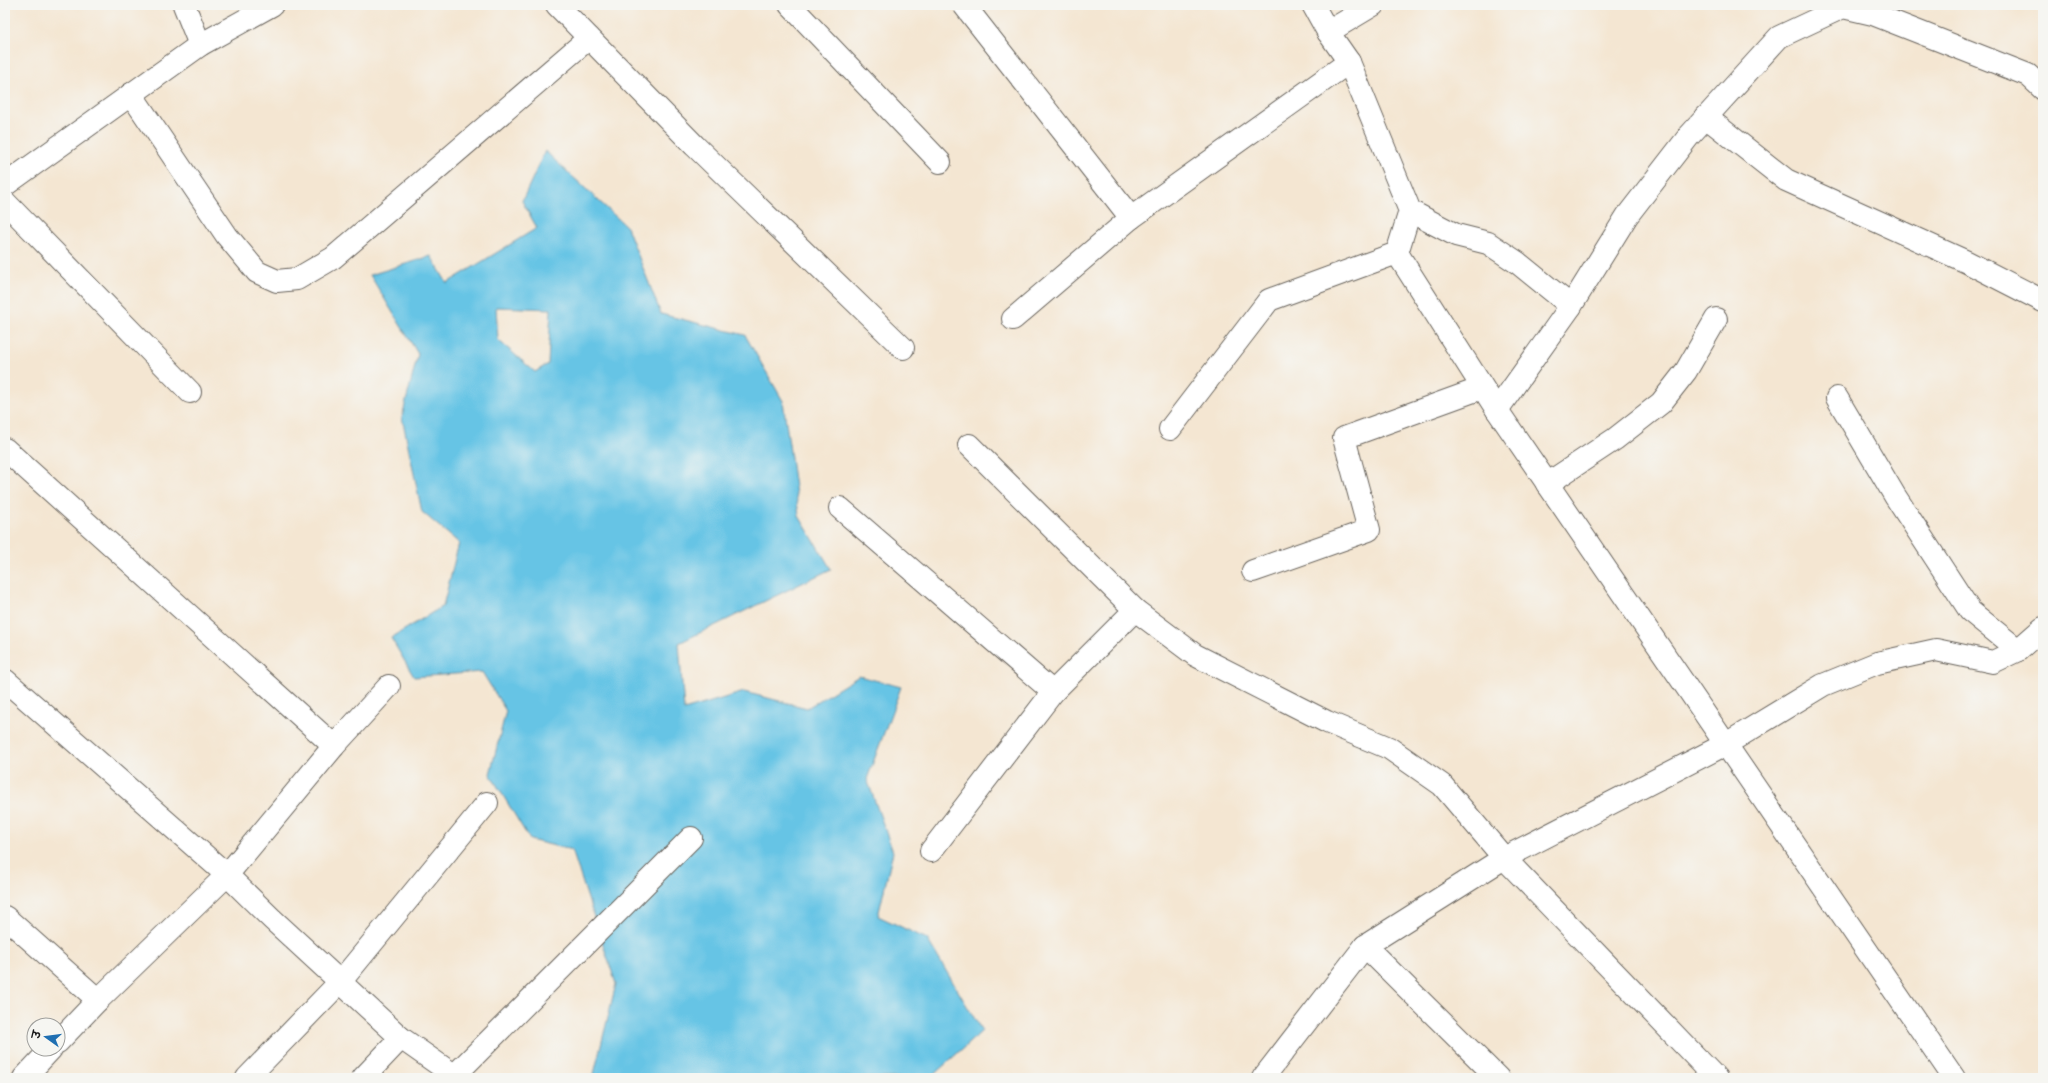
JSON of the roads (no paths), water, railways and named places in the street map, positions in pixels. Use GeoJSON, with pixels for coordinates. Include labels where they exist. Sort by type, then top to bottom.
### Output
{"type":"FeatureCollection","features":[{"type":"Feature","properties":{"kind":"street"},"geometry":{"type":"LineString","coordinates":[[184,5],[200,45]]}},
{"type":"Feature","properties":{"kind":"street"},"geometry":{"type":"LineString","coordinates":[[5,185],[200,45],[272,5]]}},
{"type":"Feature","properties":{"kind":"street"},"geometry":{"type":"LineString","coordinates":[[557,5],[696,146],[903,348]]}},
{"type":"Feature","properties":{"kind":"street"},"geometry":{"type":"LineString","coordinates":[[790,5],[940,162]]}},
{"type":"Feature","properties":{"kind":"street"},"geometry":{"type":"LineString","coordinates":[[964,5],[1131,218]]}},
{"type":"Feature","properties":{"kind":"street"},"geometry":{"type":"LineString","coordinates":[[1313,5],[1328,32],[1350,62],[1410,211],[1398,253],[1496,410],[1954,1078]]}},
{"type":"Feature","properties":{"kind":"street"},"geometry":{"type":"LineString","coordinates":[[1328,32],[1373,5]]}},
{"type":"Feature","properties":{"kind":"street"},"geometry":{"type":"LineString","coordinates":[[1496,410],[1571,306],[1627,216],[1689,136],[1779,37],[1843,7],[1873,14],[2028,75],[2043,89]]}},
{"type":"Feature","properties":{"kind":"street"},"geometry":{"type":"LineString","coordinates":[[131,94],[227,236],[257,272],[277,281],[297,279],[333,258],[589,38]]}},
{"type":"Feature","properties":{"kind":"street"},"geometry":{"type":"LineString","coordinates":[[1013,319],[1131,218],[1350,62]]}},
{"type":"Feature","properties":{"kind":"street"},"geometry":{"type":"LineString","coordinates":[[1706,117],[1786,180],[1967,262],[2043,301]]}},
{"type":"Feature","properties":{"kind":"street"},"geometry":{"type":"LineString","coordinates":[[5,202],[190,392]]}},
{"type":"Feature","properties":{"kind":"street"},"geometry":{"type":"LineString","coordinates":[[1410,211],[1456,234],[1488,243],[1518,262],[1571,306]]}},
{"type":"Feature","properties":{"kind":"street"},"geometry":{"type":"LineString","coordinates":[[1170,429],[1269,300],[1398,253]]}},
{"type":"Feature","properties":{"kind":"street"},"geometry":{"type":"LineString","coordinates":[[1547,484],[1615,439],[1661,403],[1686,371],[1716,318]]}},
{"type":"Feature","properties":{"kind":"street"},"geometry":{"type":"LineString","coordinates":[[1253,571],[1370,530],[1344,438],[1482,388]]}},
{"type":"Feature","properties":{"kind":"street"},"geometry":{"type":"LineString","coordinates":[[1837,398],[1895,496],[1970,611],[2018,650]]}},
{"type":"Feature","properties":{"kind":"street"},"geometry":{"type":"LineString","coordinates":[[968,445],[1135,610],[1195,655],[1327,722],[1389,748],[1442,785],[1504,858],[1716,1078]]}},
{"type":"Feature","properties":{"kind":"street"},"geometry":{"type":"LineString","coordinates":[[5,449],[334,746]]}},
{"type":"Feature","properties":{"kind":"street"},"geometry":{"type":"LineString","coordinates":[[840,508],[1053,692]]}},
{"type":"Feature","properties":{"kind":"street"},"geometry":{"type":"LineString","coordinates":[[931,852],[1053,692],[1135,610]]}},
{"type":"Feature","properties":{"kind":"street"},"geometry":{"type":"LineString","coordinates":[[1263,1078],[1365,946],[1504,858],[1726,744],[1823,685],[1877,663],[1936,650],[1993,662],[2018,650],[2043,628]]}},
{"type":"Feature","properties":{"kind":"street"},"geometry":{"type":"LineString","coordinates":[[5,680],[227,875],[272,920],[341,981],[401,1038],[456,1076],[691,838]]}},
{"type":"Feature","properties":{"kind":"street"},"geometry":{"type":"LineString","coordinates":[[66,1034],[98,1000],[227,875],[334,746],[389,686]]}},
{"type":"Feature","properties":{"kind":"street"},"geometry":{"type":"LineString","coordinates":[[247,1078],[341,981],[487,803]]}},
{"type":"Feature","properties":{"kind":"street"},"geometry":{"type":"LineString","coordinates":[[5,917],[98,1000]]}},
{"type":"Feature","properties":{"kind":"street"},"geometry":{"type":"LineString","coordinates":[[1365,946],[1498,1078]]}},
{"type":"Feature","properties":{"kind":"street"},"geometry":{"type":"LineString","coordinates":[[363,1078],[401,1038]]}},
{"type":"Feature","properties":{"kind":"street"},"geometry":{"type":"LineString","coordinates":[[24,1078],[44,1057]]}},
{"type":"Feature","properties":{"kind":"water"},"geometry":{"type":"Polygon","coordinates":[[[545,151],[627,227],[661,314],[745,335],[783,401],[799,516],[831,569],[679,643],[684,710],[744,692],[807,708],[859,676],[901,687],[867,779],[893,852],[878,916],[927,939],[982,1031],[930,1078],[593,1078],[616,984],[572,850],[530,840],[490,774],[506,711],[482,672],[414,677],[391,638],[443,606],[459,543],[422,512],[402,417],[418,354],[370,275],[431,256],[447,283],[537,228],[522,201],[545,151]],[[496,307],[498,340],[535,372],[548,364],[551,309],[496,307]]]}}]}
